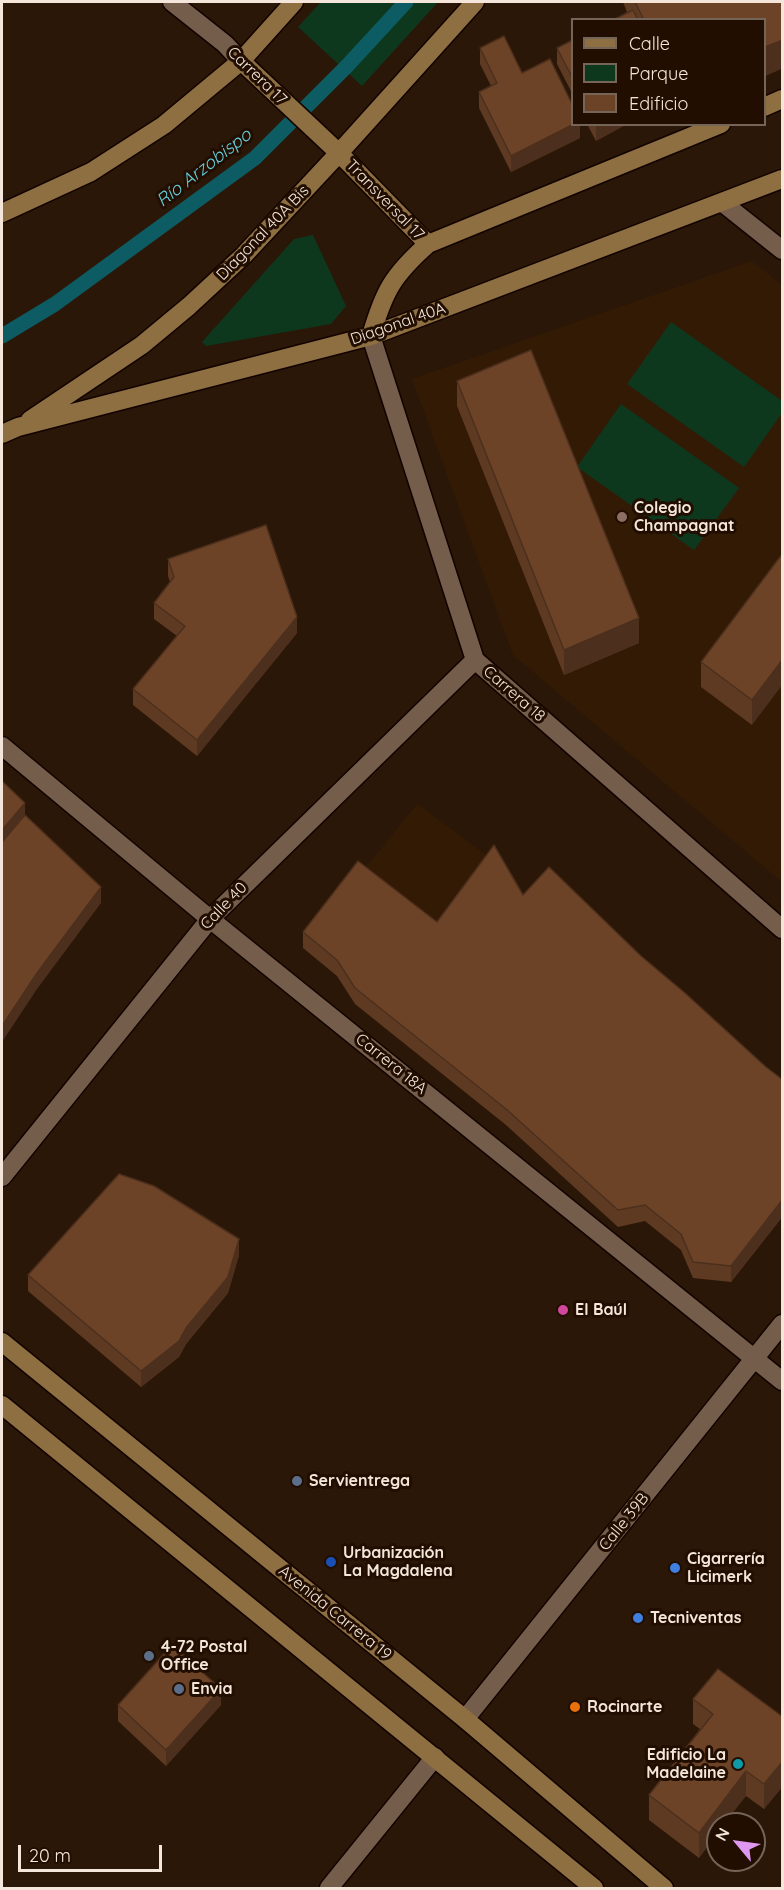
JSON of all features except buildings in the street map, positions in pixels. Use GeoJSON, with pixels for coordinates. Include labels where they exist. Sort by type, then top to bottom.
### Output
{"type":"FeatureCollection","features":[{"type":"Feature","properties":{"kind":"street","name":"Carrera 17"},"geometry":{"type":"LineString","coordinates":[[172,2],[225,44],[339,153]]}},
{"type":"Feature","properties":{"kind":"street"},"geometry":{"type":"LineString","coordinates":[[2,213],[92,172],[164,125],[241,61],[294,2]]}},
{"type":"Feature","properties":{"kind":"street","name":"Diagonal 40A Bis"},"geometry":{"type":"LineString","coordinates":[[10,430],[142,345],[189,306],[244,255],[475,2]]}},
{"type":"Feature","properties":{"kind":"street"},"geometry":{"type":"LineString","coordinates":[[766,107],[783,99]]}},
{"type":"Feature","properties":{"kind":"street"},"geometry":{"type":"LineString","coordinates":[[428,244],[716,126]]}},
{"type":"Feature","properties":{"kind":"street","name":"Transversal 17"},"geometry":{"type":"LineString","coordinates":[[339,153],[428,244],[408,262],[393,281],[381,303],[370,336]]}},
{"type":"Feature","properties":{"kind":"street","name":"Diagonal 40A"},"geometry":{"type":"LineString","coordinates":[[10,430],[370,336],[783,179]]}},
{"type":"Feature","properties":{"kind":"street"},"geometry":{"type":"LineString","coordinates":[[723,203],[783,250]]}},
{"type":"Feature","properties":{"kind":"street","name":"Carrera 18"},"geometry":{"type":"LineString","coordinates":[[370,336],[475,660],[783,929]]}},
{"type":"Feature","properties":{"kind":"street","name":"Calle 40"},"geometry":{"type":"LineString","coordinates":[[2,1177],[210,919],[475,660]]}},
{"type":"Feature","properties":{"kind":"street","name":"Carrera 18A"},"geometry":{"type":"LineString","coordinates":[[2,746],[210,919],[783,1381]]}},
{"type":"Feature","properties":{"kind":"street","name":"Calle 39B"},"geometry":{"type":"LineString","coordinates":[[465,1719],[783,1324]]}},
{"type":"Feature","properties":{"kind":"street","name":"Avenida Carrera 19"},"geometry":{"type":"LineString","coordinates":[[2,1342],[465,1719],[664,1888]]}},
{"type":"Feature","properties":{"kind":"street"},"geometry":{"type":"LineString","coordinates":[[2,1405],[594,1888]]}},
{"type":"Feature","properties":{"kind":"street"},"geometry":{"type":"LineString","coordinates":[[329,1888],[435,1757]]}},
{"type":"Feature","properties":{"kind":"shaded area","name":"Colegio Champagnat"},"geometry":{"type":"Polygon","coordinates":[[[752,261],[782,285],[782,882],[513,655],[412,379],[752,261]]]}},
{"type":"Feature","properties":{"kind":"shaded area"},"geometry":{"type":"Polygon","coordinates":[[[417,804],[494,861],[437,938],[358,877],[417,804]]]}},
{"type":"Feature","properties":{"kind":"green space"},"geometry":{"type":"Polygon","coordinates":[[[321,2],[438,2],[362,86],[298,27],[321,2]]]}},
{"type":"Feature","properties":{"kind":"green space"},"geometry":{"type":"Polygon","coordinates":[[[313,235],[346,306],[331,324],[206,346],[202,342],[294,239],[313,235]]]}},
{"type":"Feature","properties":{"kind":"green space"},"geometry":{"type":"Polygon","coordinates":[[[671,322],[782,401],[782,413],[744,467],[627,384],[671,322]]]}},
{"type":"Feature","properties":{"kind":"green space"},"geometry":{"type":"Polygon","coordinates":[[[621,404],[739,488],[694,550],[577,467],[621,404]]]}},
{"type":"Feature","properties":{"kind":"waterway","name":"Río Arzobispo"},"geometry":{"type":"LineString","coordinates":[[2,336],[55,304],[255,158],[347,66],[406,2]]}},
{"type":"Feature","properties":{"kind":"place","name":"Colegio Champagnat"},"geometry":{"type":"Point","coordinates":[622,517]}},
{"type":"Feature","properties":{"kind":"place","name":"El Baúl"},"geometry":{"type":"Point","coordinates":[563,1310]}},
{"type":"Feature","properties":{"kind":"place","name":"Servientrega"},"geometry":{"type":"Point","coordinates":[297,1481]}},
{"type":"Feature","properties":{"kind":"place","name":"Urbanización La Magdalena"},"geometry":{"type":"Point","coordinates":[331,1562]}},
{"type":"Feature","properties":{"kind":"place","name":"Cigarrería Licimerk"},"geometry":{"type":"Point","coordinates":[675,1568]}},
{"type":"Feature","properties":{"kind":"place","name":"Tecniventas"},"geometry":{"type":"Point","coordinates":[638,1618]}},
{"type":"Feature","properties":{"kind":"place","name":"4-72 Postal Office"},"geometry":{"type":"Point","coordinates":[149,1656]}},
{"type":"Feature","properties":{"kind":"place","name":"Envia"},"geometry":{"type":"Point","coordinates":[179,1689]}},
{"type":"Feature","properties":{"kind":"place","name":"Rocinarte"},"geometry":{"type":"Point","coordinates":[575,1707]}},
{"type":"Feature","properties":{"kind":"place","name":"Edificio La Madelaine"},"geometry":{"type":"Point","coordinates":[738,1764]}}]}
